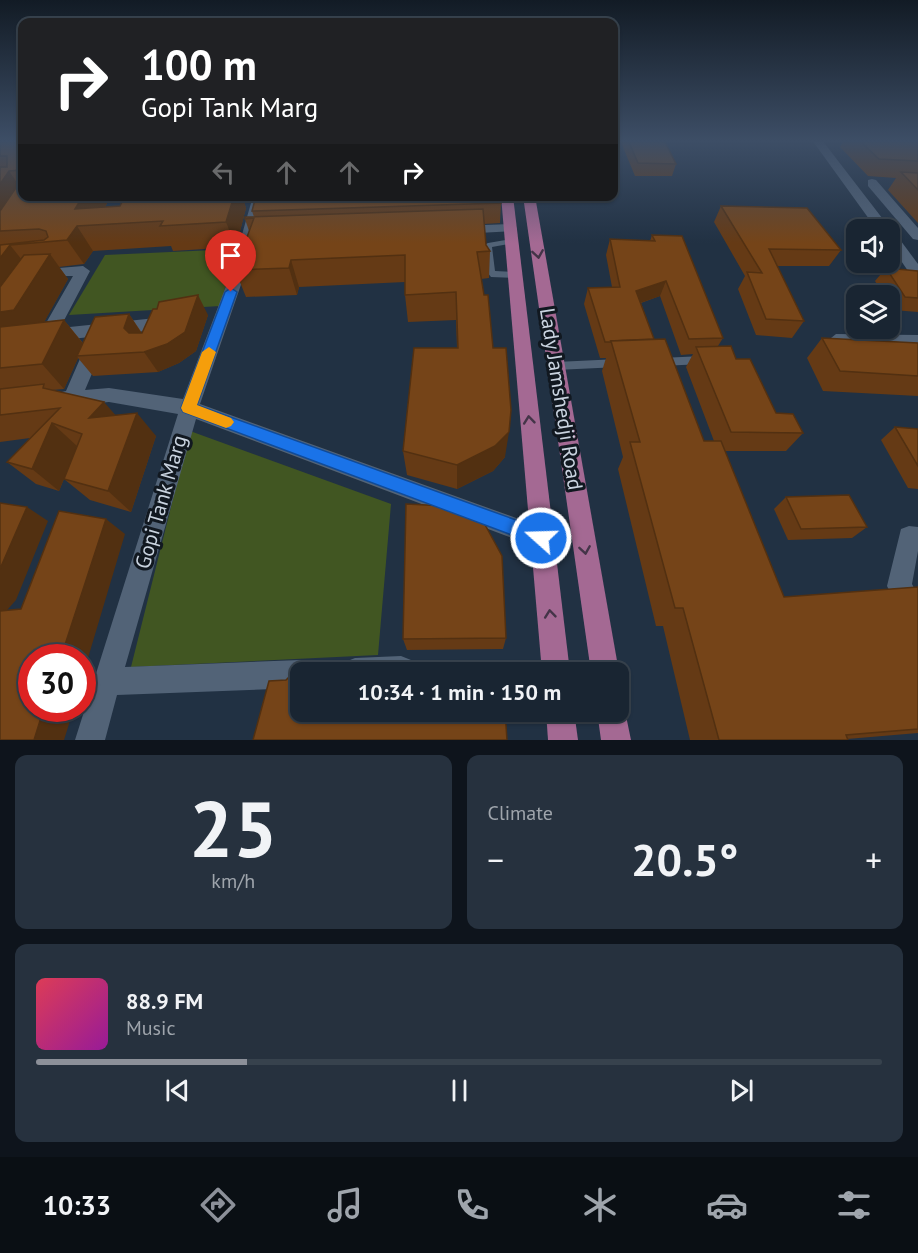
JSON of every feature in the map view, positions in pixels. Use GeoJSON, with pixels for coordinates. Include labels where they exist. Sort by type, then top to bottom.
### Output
{"type":"FeatureCollection","features":[{"type":"Feature","properties":{"kind":"main road","name":"Lady Jamshedji Road"},"geometry":{"type":"LineString","coordinates":[[508,201],[555,662]]}},
{"type":"Feature","properties":{"kind":"main road","name":"Lady Jamshedji Road"},"geometry":{"type":"LineString","coordinates":[[530,201],[603,662]]}},
{"type":"Feature","properties":{"kind":"main road"},"geometry":{"type":"LineString","coordinates":[[561,722],[563,740]]}},
{"type":"Feature","properties":{"kind":"main road"},"geometry":{"type":"LineString","coordinates":[[613,722],[616,740]]}},
{"type":"Feature","properties":{"kind":"street"},"geometry":{"type":"LineString","coordinates":[[843,175],[877,219]]}},
{"type":"Feature","properties":{"kind":"street"},"geometry":{"type":"LineString","coordinates":[[849,182],[895,184]]}},
{"type":"Feature","properties":{"kind":"street"},"geometry":{"type":"LineString","coordinates":[[872,183],[912,223],[918,236]]}},
{"type":"Feature","properties":{"kind":"street","name":"Gopi Tank Marg"},"geometry":{"type":"LineString","coordinates":[[90,740],[189,408],[251,238],[253,201]]}},
{"type":"Feature","properties":{"kind":"street"},"geometry":{"type":"LineString","coordinates":[[441,231],[511,235]]}},
{"type":"Feature","properties":{"kind":"street"},"geometry":{"type":"LineString","coordinates":[[900,250],[917,271]]}},
{"type":"Feature","properties":{"kind":"street"},"geometry":{"type":"LineString","coordinates":[[25,262],[64,260]]}},
{"type":"Feature","properties":{"kind":"street"},"geometry":{"type":"LineString","coordinates":[[0,346],[40,343],[47,336],[83,271],[42,272],[34,276],[28,285]]}},
{"type":"Feature","properties":{"kind":"street"},"geometry":{"type":"LineString","coordinates":[[47,336],[102,330],[160,319],[149,347]]}},
{"type":"Feature","properties":{"kind":"street"},"geometry":{"type":"LineString","coordinates":[[72,398],[102,330]]}},
{"type":"Feature","properties":{"kind":"street"},"geometry":{"type":"LineString","coordinates":[[41,401],[109,395],[189,408],[541,538]]}},
{"type":"Feature","properties":{"kind":"street"},"geometry":{"type":"LineString","coordinates":[[918,538],[909,537],[899,586],[918,621]]}},
{"type":"Feature","properties":{"kind":"street"},"geometry":{"type":"LineString","coordinates":[[108,682],[290,674]]}},
{"type":"Feature","properties":{"kind":"lane"},"geometry":{"type":"LineString","coordinates":[[836,338],[918,339]]}},
{"type":"Feature","properties":{"kind":"lane"},"geometry":{"type":"LineString","coordinates":[[556,366],[717,360]]}},
{"type":"Feature","properties":{"kind":"green space"},"geometry":{"type":"Polygon","coordinates":[[[236,249],[220,306],[69,315],[105,255],[236,249]]]}},
{"type":"Feature","properties":{"kind":"green space"},"geometry":{"type":"Polygon","coordinates":[[[190,431],[391,504],[378,655],[131,667],[190,431]]]}},
{"type":"Feature","properties":{"kind":"building"},"geometry":{"type":"Polygon","coordinates":[[[0,175],[7,175],[0,184],[0,175]]]}},
{"type":"Feature","properties":{"kind":"building"},"geometry":{"type":"Polygon","coordinates":[[[903,175],[918,175],[918,190],[903,175]]]}},
{"type":"Feature","properties":{"kind":"building"},"geometry":{"type":"Polygon","coordinates":[[[18,185],[18,201],[80,201],[75,209],[120,206],[122,201],[232,201],[226,222],[160,226],[163,221],[77,226],[67,240],[10,245],[0,258],[0,245],[44,240],[48,237],[46,231],[39,229],[0,231],[0,211],[18,185]]]}},
{"type":"Feature","properties":{"kind":"building"},"geometry":{"type":"Polygon","coordinates":[[[255,201],[501,201],[501,203],[252,211],[255,201]]]}},
{"type":"Feature","properties":{"kind":"building"},"geometry":{"type":"Polygon","coordinates":[[[721,206],[807,208],[841,250],[769,249],[804,321],[766,319],[747,272],[762,273],[721,206]]]}},
{"type":"Feature","properties":{"kind":"building"},"geometry":{"type":"Polygon","coordinates":[[[483,209],[486,245],[490,251],[477,252],[484,295],[488,295],[493,348],[506,348],[511,410],[509,432],[495,446],[457,465],[403,451],[414,348],[458,348],[456,292],[405,295],[405,255],[291,260],[289,268],[235,270],[254,218],[245,219],[245,217],[483,209]]]}},
{"type":"Feature","properties":{"kind":"building"},"geometry":{"type":"Polygon","coordinates":[[[652,235],[682,236],[723,338],[689,339],[666,281],[636,291],[654,339],[605,342],[588,288],[620,287],[610,239],[655,241],[652,235]]]}},
{"type":"Feature","properties":{"kind":"building"},"geometry":{"type":"Polygon","coordinates":[[[50,254],[14,310],[0,312],[0,287],[24,255],[50,254]]]}},
{"type":"Feature","properties":{"kind":"building"},"geometry":{"type":"Polygon","coordinates":[[[900,269],[918,271],[918,298],[905,297],[900,285],[897,285],[889,273],[900,273],[900,269]]]}},
{"type":"Feature","properties":{"kind":"building"},"geometry":{"type":"Polygon","coordinates":[[[198,295],[185,332],[167,344],[144,352],[77,356],[95,317],[129,314],[124,328],[129,333],[142,333],[153,309],[157,309],[159,302],[198,295]]]}},
{"type":"Feature","properties":{"kind":"building"},"geometry":{"type":"Polygon","coordinates":[[[64,320],[42,364],[0,368],[0,327],[64,320]]]}},
{"type":"Feature","properties":{"kind":"building"},"geometry":{"type":"Polygon","coordinates":[[[822,338],[918,343],[918,376],[840,371],[822,338]]]}},
{"type":"Feature","properties":{"kind":"building"},"geometry":{"type":"Polygon","coordinates":[[[665,339],[704,441],[721,441],[784,597],[918,587],[918,729],[846,735],[848,740],[719,740],[683,608],[675,608],[630,442],[640,442],[611,341],[665,339]]]}},
{"type":"Feature","properties":{"kind":"building"},"geometry":{"type":"Polygon","coordinates":[[[731,346],[736,359],[750,359],[776,413],[793,414],[803,433],[731,432],[696,347],[731,346]]]}},
{"type":"Feature","properties":{"kind":"building"},"geometry":{"type":"Polygon","coordinates":[[[44,384],[43,388],[104,402],[89,418],[137,413],[108,491],[64,479],[82,434],[52,423],[32,469],[7,462],[60,408],[0,415],[0,389],[44,384]]]}},
{"type":"Feature","properties":{"kind":"building"},"geometry":{"type":"Polygon","coordinates":[[[895,427],[918,429],[918,466],[895,427]]]}},
{"type":"Feature","properties":{"kind":"building"},"geometry":{"type":"Polygon","coordinates":[[[849,495],[867,527],[801,529],[786,497],[849,495]]]}},
{"type":"Feature","properties":{"kind":"building"},"geometry":{"type":"Polygon","coordinates":[[[0,503],[27,507],[0,569],[0,503]]]}},
{"type":"Feature","properties":{"kind":"building"},"geometry":{"type":"Polygon","coordinates":[[[406,504],[446,506],[483,521],[502,556],[506,638],[403,639],[406,504]]]}},
{"type":"Feature","properties":{"kind":"building"},"geometry":{"type":"Polygon","coordinates":[[[59,511],[106,519],[65,644],[18,644],[18,722],[40,722],[34,740],[0,740],[0,611],[21,609],[59,511]]]}},
{"type":"Feature","properties":{"kind":"building"},"geometry":{"type":"Polygon","coordinates":[[[290,677],[290,722],[506,722],[507,740],[253,740],[269,681],[286,680],[290,677]]]}},
{"type":"Feature","properties":{"kind":"slow traffic"},"geometry":{"type":"LineString","coordinates":[[209,352],[189,408],[226,422]]}},
{"type":"Feature","properties":{"kind":"route"},"geometry":{"type":"LineString","coordinates":[[231,292],[189,408],[541,538]]}}]}
